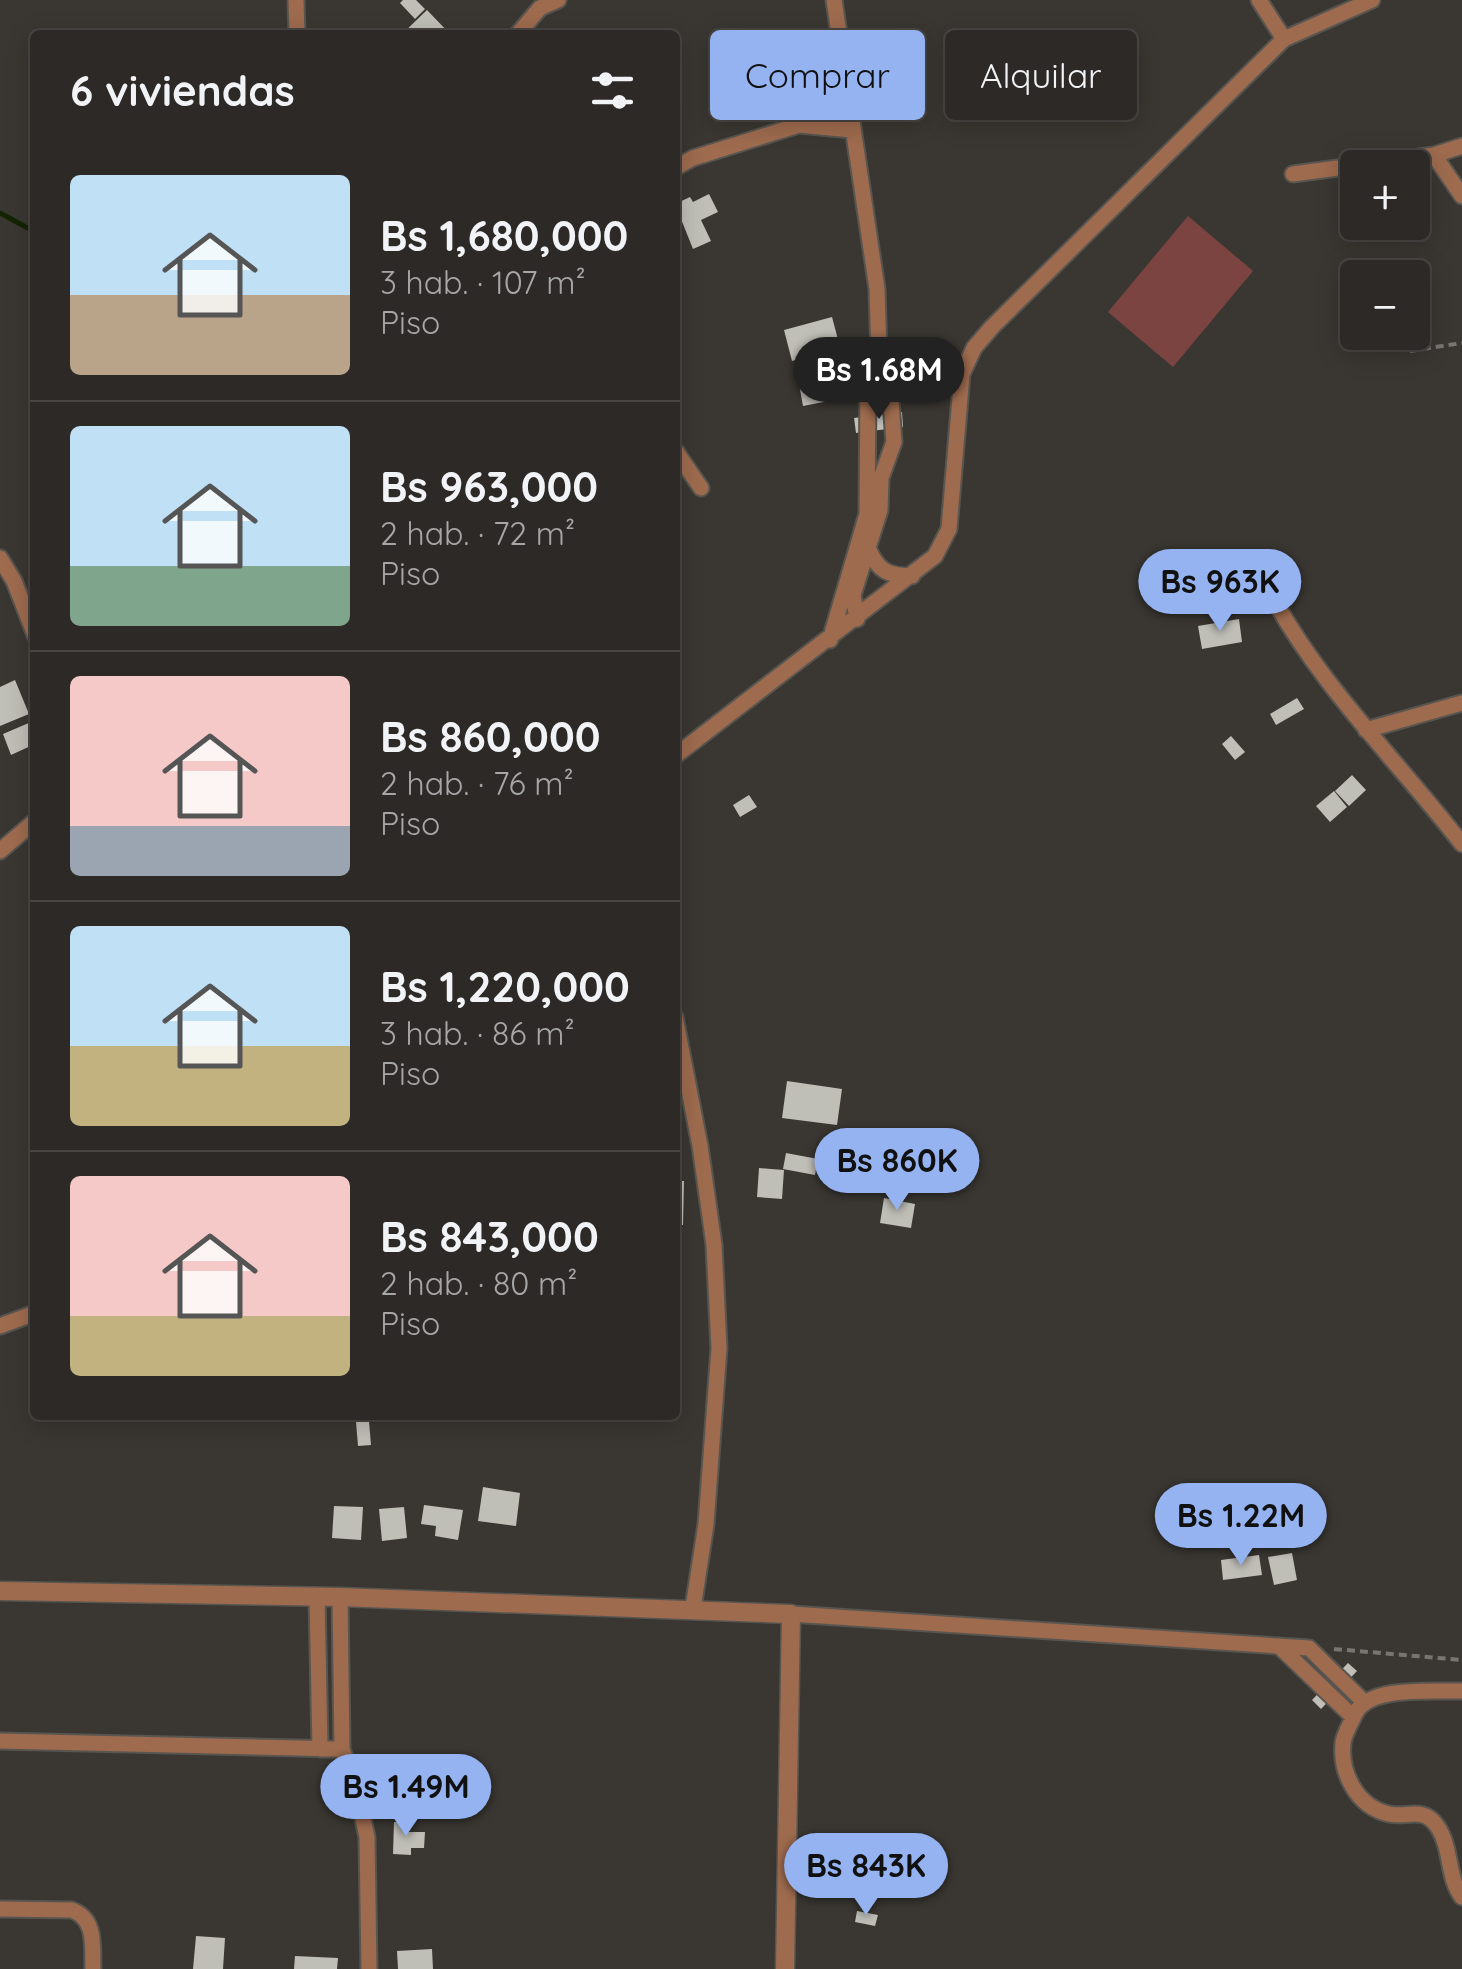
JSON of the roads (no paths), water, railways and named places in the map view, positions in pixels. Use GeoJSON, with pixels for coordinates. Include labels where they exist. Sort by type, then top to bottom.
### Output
{"type":"FeatureCollection","features":[{"type":"Feature","properties":{"kind":"street"},"geometry":{"type":"LineString","coordinates":[[296,0],[297,30]]}},
{"type":"Feature","properties":{"kind":"street"},"geometry":{"type":"LineString","coordinates":[[521,30],[540,8],[558,0]]}},
{"type":"Feature","properties":{"kind":"street"},"geometry":{"type":"LineString","coordinates":[[830,640],[867,514],[868,386],[879,356],[877,289],[834,0]]}},
{"type":"Feature","properties":{"kind":"street"},"geometry":{"type":"LineString","coordinates":[[1258,0],[1284,40]]}},
{"type":"Feature","properties":{"kind":"street"},"geometry":{"type":"LineString","coordinates":[[680,752],[935,556],[949,529],[958,402],[962,374],[974,348],[1284,40],[1372,0]]}},
{"type":"Feature","properties":{"kind":"street"},"geometry":{"type":"LineString","coordinates":[[680,165],[799,125],[852,130]]}},
{"type":"Feature","properties":{"kind":"street"},"geometry":{"type":"LineString","coordinates":[[1293,174],[1434,155],[1462,146]]}},
{"type":"Feature","properties":{"kind":"street"},"geometry":{"type":"LineString","coordinates":[[1434,155],[1462,196]]}},
{"type":"Feature","properties":{"kind":"street"},"geometry":{"type":"LineString","coordinates":[[858,618],[852,595],[880,510],[881,478],[894,442],[889,375],[879,356]]}},
{"type":"Feature","properties":{"kind":"street"},"geometry":{"type":"LineString","coordinates":[[680,457],[701,488]]}},
{"type":"Feature","properties":{"kind":"street"},"geometry":{"type":"LineString","coordinates":[[869,550],[884,572],[912,576]]}},
{"type":"Feature","properties":{"kind":"street"},"geometry":{"type":"LineString","coordinates":[[0,558],[30,621]]}},
{"type":"Feature","properties":{"kind":"street"},"geometry":{"type":"LineString","coordinates":[[1266,585],[1288,627],[1366,730],[1462,844]]}},
{"type":"Feature","properties":{"kind":"street"},"geometry":{"type":"LineString","coordinates":[[1366,730],[1462,703]]}},
{"type":"Feature","properties":{"kind":"street"},"geometry":{"type":"LineString","coordinates":[[0,852],[30,825]]}},
{"type":"Feature","properties":{"kind":"street"},"geometry":{"type":"LineString","coordinates":[[680,1043],[714,1244],[719,1348],[706,1524],[693,1608]]}},
{"type":"Feature","properties":{"kind":"street"},"geometry":{"type":"LineString","coordinates":[[0,1326],[30,1316]]}},
{"type":"Feature","properties":{"kind":"street"},"geometry":{"type":"LineString","coordinates":[[0,1590],[693,1608],[1309,1648],[1364,1702]]}},
{"type":"Feature","properties":{"kind":"street"},"geometry":{"type":"LineString","coordinates":[[317,1597],[320,1749]]}},
{"type":"Feature","properties":{"kind":"street"},"geometry":{"type":"LineString","coordinates":[[340,1597],[342,1749],[356,1787],[366,1837],[369,1969]]}},
{"type":"Feature","properties":{"kind":"street"},"geometry":{"type":"LineString","coordinates":[[784,1969],[790,1614]]}},
{"type":"Feature","properties":{"kind":"street"},"geometry":{"type":"LineString","coordinates":[[1279,1646],[1354,1717]]}},
{"type":"Feature","properties":{"kind":"street"},"geometry":{"type":"LineString","coordinates":[[1462,1690],[1368,1698],[1343,1740],[1345,1770],[1368,1805],[1391,1814],[1424,1814],[1436,1824],[1462,1897]]}},
{"type":"Feature","properties":{"kind":"street"},"geometry":{"type":"LineString","coordinates":[[0,1741],[342,1749]]}},
{"type":"Feature","properties":{"kind":"street"},"geometry":{"type":"LineString","coordinates":[[0,1909],[72,1910],[81,1914],[92,1930],[93,1969]]}},
{"type":"Feature","properties":{"kind":"waterway"},"geometry":{"type":"LineString","coordinates":[[0,213],[30,229]]}}]}
